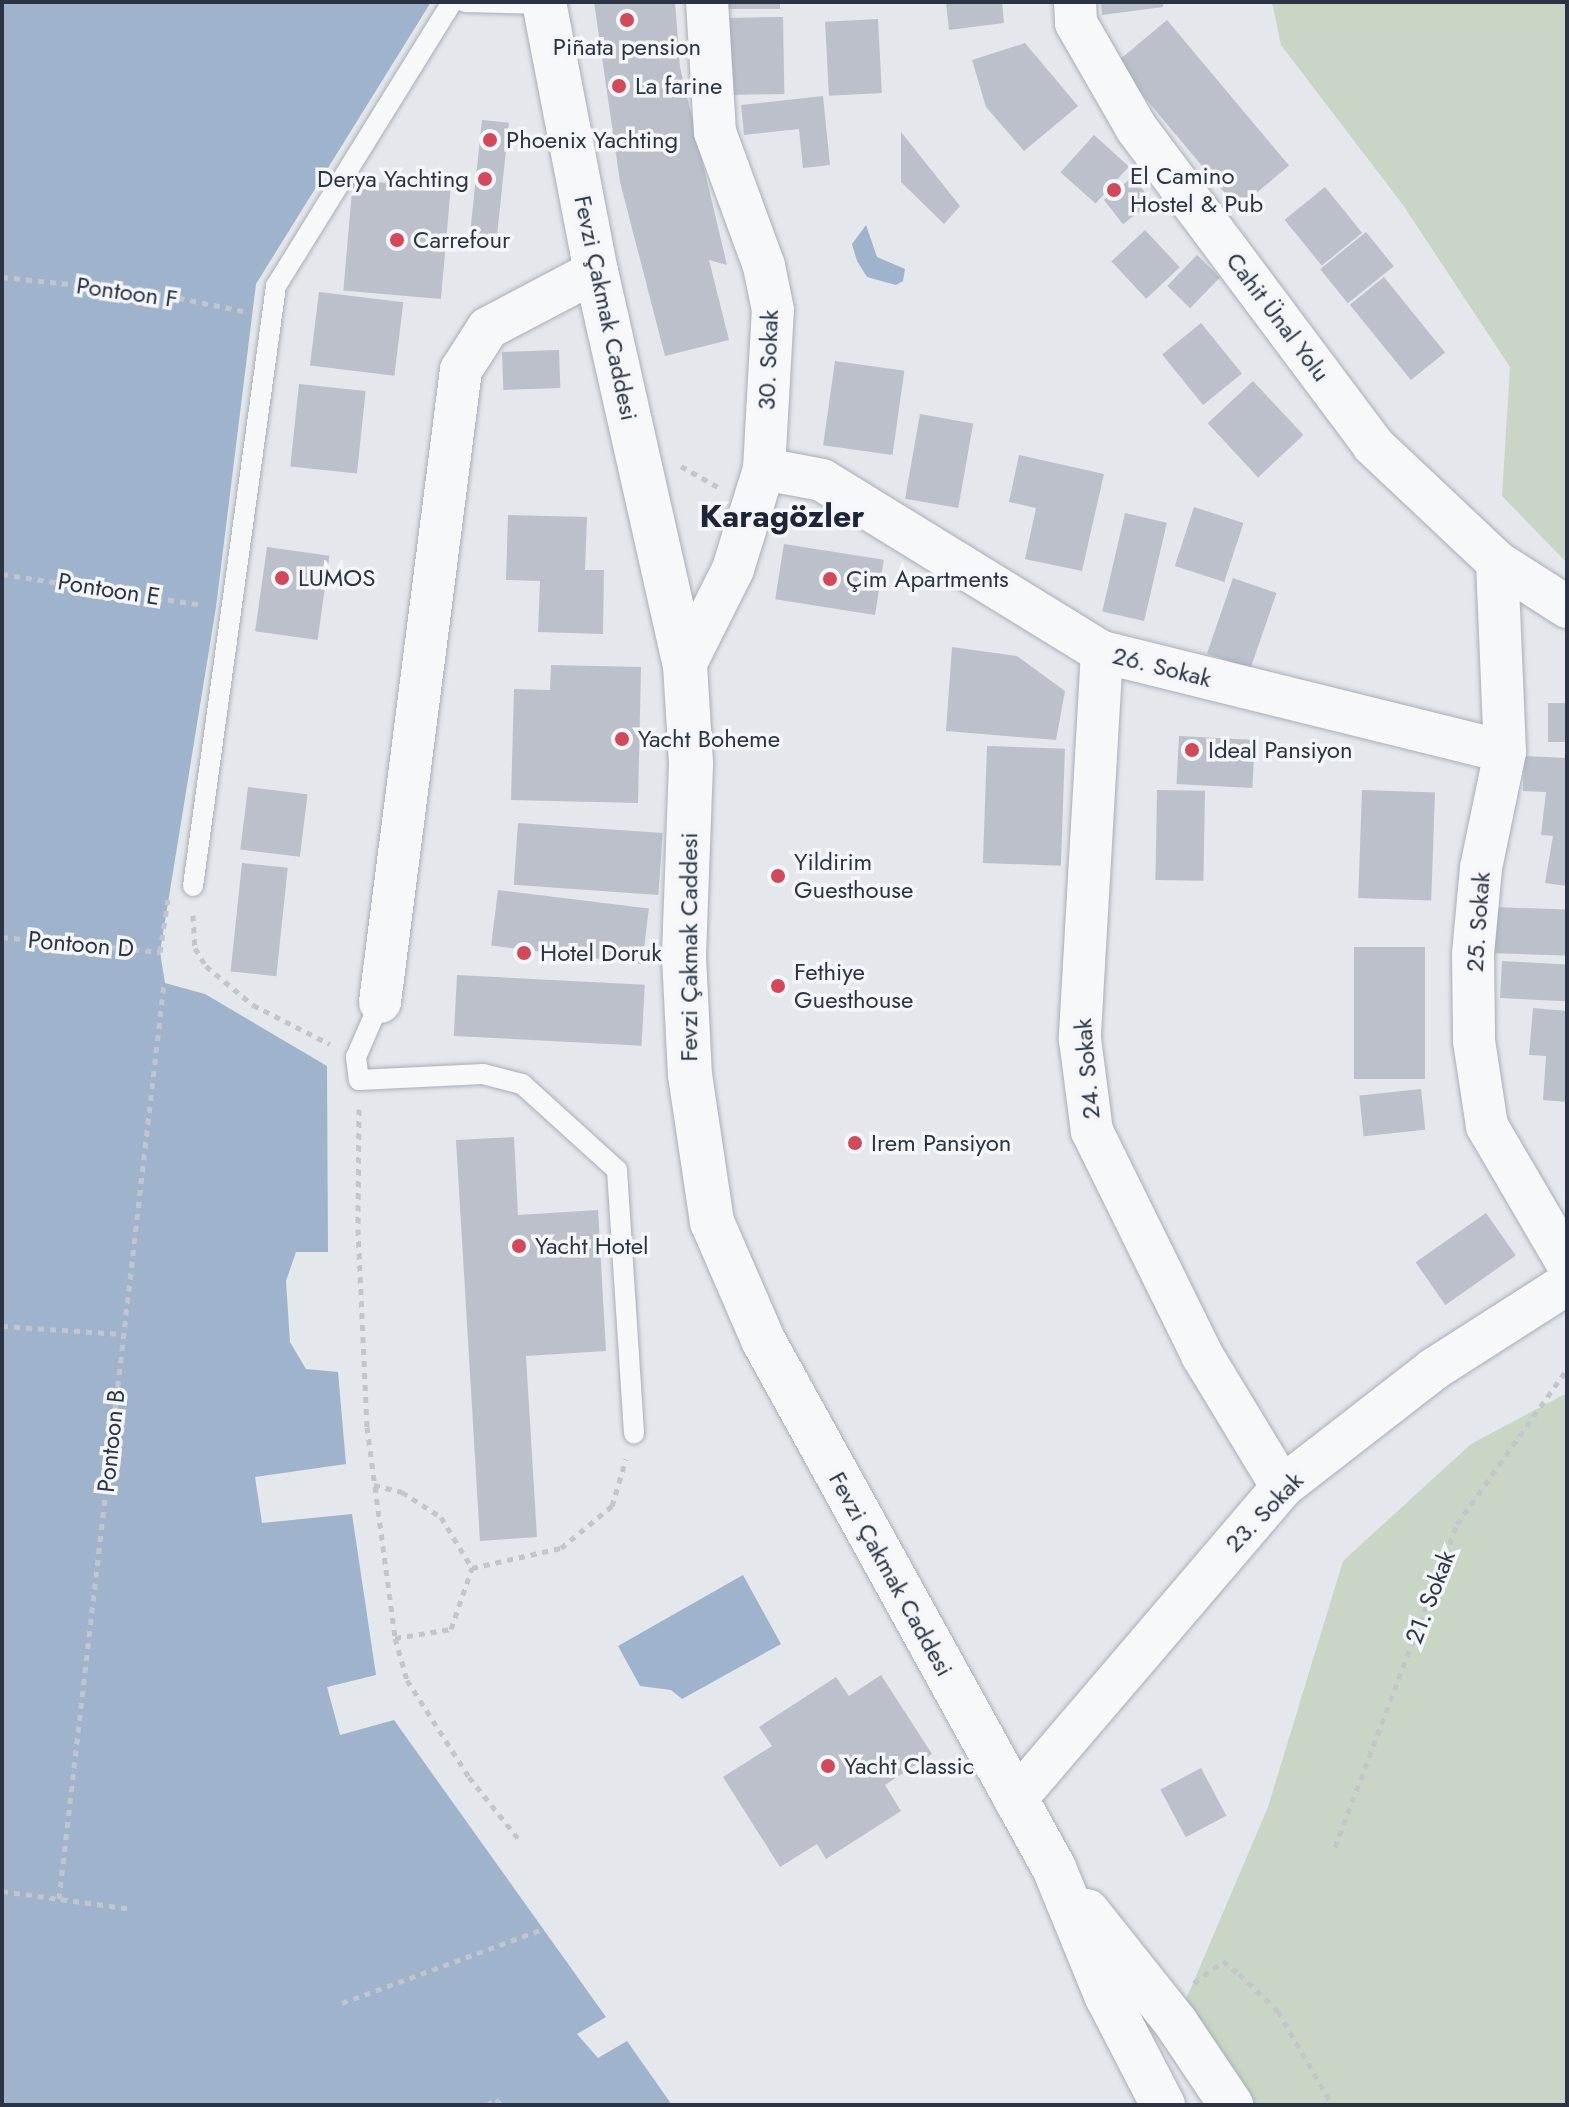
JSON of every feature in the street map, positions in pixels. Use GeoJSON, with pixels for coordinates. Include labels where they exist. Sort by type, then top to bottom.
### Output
{"type":"FeatureCollection","features":[{"type":"Feature","properties":{"kind":"street","name":"30. Sokak"},"geometry":{"type":"LineString","coordinates":[[685,665],[733,569],[764,469],[773,310],[764,266],[715,132],[707,2]]}},
{"type":"Feature","properties":{"kind":"street","name":"Cahit Ünal Yolu"},"geometry":{"type":"LineString","coordinates":[[1075,2],[1076,23],[1137,129],[1373,445],[1497,562],[1567,607]]}},
{"type":"Feature","properties":{"kind":"street","name":"Fevzi Çakmak Caddesi"},"geometry":{"type":"LineString","coordinates":[[544,3],[596,271],[685,665],[691,764],[684,957],[689,1060],[712,1222],[763,1340],[1054,1868],[1107,1997],[1163,2105]]}},
{"type":"Feature","properties":{"kind":"street"},"geometry":{"type":"LineString","coordinates":[[380,1002],[461,370],[488,328],[596,271]]}},
{"type":"Feature","properties":{"kind":"street","name":"26. Sokak"},"geometry":{"type":"LineString","coordinates":[[764,469],[822,480],[1102,652],[1505,752]]}},
{"type":"Feature","properties":{"kind":"street","name":"25. Sokak"},"geometry":{"type":"LineString","coordinates":[[1497,562],[1505,752],[1481,868],[1473,954],[1474,1041],[1487,1126],[1567,1263]]}},
{"type":"Feature","properties":{"kind":"street","name":"24. Sokak"},"geometry":{"type":"LineString","coordinates":[[1102,652],[1080,1039],[1092,1131],[1202,1355],[1282,1487]]}},
{"type":"Feature","properties":{"kind":"street","name":"23. Sokak"},"geometry":{"type":"LineString","coordinates":[[1015,1800],[1282,1487],[1434,1369],[1567,1284]]}},
{"type":"Feature","properties":{"kind":"street","name":"Fevzi Çakmak Caddesi"},"geometry":{"type":"LineString","coordinates":[[1054,1868],[1163,2006],[1231,2105]]}},
{"type":"Feature","properties":{"kind":"lane"},"geometry":{"type":"LineString","coordinates":[[193,886],[276,286],[452,2]]}},
{"type":"Feature","properties":{"kind":"lane"},"geometry":{"type":"LineString","coordinates":[[465,2],[544,3]]}},
{"type":"Feature","properties":{"kind":"lane"},"geometry":{"type":"LineString","coordinates":[[380,1002],[356,1057],[359,1080],[483,1074],[522,1084],[617,1170],[634,1433]]}},
{"type":"Feature","properties":{"kind":"path","name":"Pontoon F"},"geometry":{"type":"LineString","coordinates":[[2,277],[155,293],[251,313]]}},
{"type":"Feature","properties":{"kind":"path"},"geometry":{"type":"LineString","coordinates":[[675,462],[722,490]]}},
{"type":"Feature","properties":{"kind":"path","name":"Pontoon E"},"geometry":{"type":"LineString","coordinates":[[2,574],[82,582],[216,607]]}},
{"type":"Feature","properties":{"kind":"path"},"geometry":{"type":"LineString","coordinates":[[193,886],[195,948],[206,966],[253,1005],[356,1057]]}},
{"type":"Feature","properties":{"kind":"path","name":"Pontoon D"},"geometry":{"type":"LineString","coordinates":[[2,937],[160,952]]}},
{"type":"Feature","properties":{"kind":"path","name":"Pontoon B"},"geometry":{"type":"LineString","coordinates":[[59,1899],[164,983]]}},
{"type":"Feature","properties":{"kind":"path"},"geometry":{"type":"LineString","coordinates":[[359,1080],[358,1229],[374,1485],[395,1638],[407,1680],[469,1777],[521,1842]]}},
{"type":"Feature","properties":{"kind":"path"},"geometry":{"type":"LineString","coordinates":[[2,1326],[123,1334]]}},
{"type":"Feature","properties":{"kind":"path","name":"21. Sokak"},"geometry":{"type":"LineString","coordinates":[[1335,1847],[1457,1524],[1567,1369]]}},
{"type":"Feature","properties":{"kind":"path"},"geometry":{"type":"LineString","coordinates":[[472,1568],[561,1548],[612,1506],[634,1433]]}},
{"type":"Feature","properties":{"kind":"path"},"geometry":{"type":"LineString","coordinates":[[374,1485],[402,1492],[441,1517],[472,1568]]}},
{"type":"Feature","properties":{"kind":"path"},"geometry":{"type":"LineString","coordinates":[[395,1638],[451,1629],[472,1568]]}},
{"type":"Feature","properties":{"kind":"path"},"geometry":{"type":"LineString","coordinates":[[2,1891],[132,1909]]}},
{"type":"Feature","properties":{"kind":"path"},"geometry":{"type":"LineString","coordinates":[[342,2003],[540,1930]]}},
{"type":"Feature","properties":{"kind":"path"},"geometry":{"type":"LineString","coordinates":[[1163,2006],[1223,1961],[1278,2011],[1332,2105]]}},
{"type":"Feature","properties":{"kind":"path"},"geometry":{"type":"LineString","coordinates":[[487,2105],[496,2099],[501,2105]]}},
{"type":"Feature","properties":{"kind":"green space"},"geometry":{"type":"Polygon","coordinates":[[[1272,2],[1567,2],[1567,563],[1502,496],[1510,367],[1403,205],[1281,45],[1272,2]]]}},
{"type":"Feature","properties":{"kind":"green space"},"geometry":{"type":"Polygon","coordinates":[[[1567,1393],[1567,2105],[1231,2105],[1176,2023],[1268,1807],[1343,1561],[1471,1444],[1567,1393]]]}},
{"type":"Feature","properties":{"kind":"water"},"geometry":{"type":"Polygon","coordinates":[[[2,2],[431,2],[256,284],[216,607],[160,952],[165,983],[205,994],[327,1066],[328,1252],[296,1252],[286,1281],[290,1342],[306,1369],[338,1372],[346,1464],[255,1477],[262,1523],[352,1514],[376,1675],[327,1687],[340,1735],[394,1720],[606,2017],[577,2034],[598,2058],[627,2041],[672,2105],[2,2105],[2,2]]]}},
{"type":"Feature","properties":{"kind":"water"},"geometry":{"type":"Polygon","coordinates":[[[866,225],[877,257],[905,269],[903,281],[896,285],[867,277],[857,261],[852,244],[866,225]]]}},
{"type":"Feature","properties":{"kind":"water"},"geometry":{"type":"Polygon","coordinates":[[[743,1575],[781,1644],[682,1699],[671,1690],[640,1686],[618,1646],[743,1575]]]}},
{"type":"Feature","properties":{"kind":"building"},"geometry":{"type":"Polygon","coordinates":[[[594,2],[675,2],[680,67],[727,265],[709,260],[729,340],[665,356],[620,182],[594,2]]]}},
{"type":"Feature","properties":{"kind":"building"},"geometry":{"type":"Polygon","coordinates":[[[720,2],[780,2],[780,9],[720,9],[720,2]]]}},
{"type":"Feature","properties":{"kind":"building"},"geometry":{"type":"Polygon","coordinates":[[[946,2],[1002,2],[1004,23],[949,30],[946,2]]]}},
{"type":"Feature","properties":{"kind":"building"},"geometry":{"type":"Polygon","coordinates":[[[1101,2],[1163,2],[1163,7],[1102,15],[1101,2]]]}},
{"type":"Feature","properties":{"kind":"building"},"geometry":{"type":"Polygon","coordinates":[[[783,17],[784,94],[716,95],[715,18],[783,17]]]}},
{"type":"Feature","properties":{"kind":"building"},"geometry":{"type":"Polygon","coordinates":[[[878,19],[882,93],[829,96],[825,22],[878,19]]]}},
{"type":"Feature","properties":{"kind":"building"},"geometry":{"type":"Polygon","coordinates":[[[1167,20],[1289,166],[1238,209],[1116,63],[1167,20]]]}},
{"type":"Feature","properties":{"kind":"building"},"geometry":{"type":"Polygon","coordinates":[[[1025,43],[1078,106],[1024,151],[986,107],[972,60],[1025,43]]]}},
{"type":"Feature","properties":{"kind":"building"},"geometry":{"type":"Polygon","coordinates":[[[823,96],[830,165],[803,168],[799,129],[744,135],[741,105],[823,96]]]}},
{"type":"Feature","properties":{"kind":"building"},"geometry":{"type":"Polygon","coordinates":[[[482,120],[509,123],[496,247],[469,244],[482,120]]]}},
{"type":"Feature","properties":{"kind":"building"},"geometry":{"type":"Polygon","coordinates":[[[901,132],[960,206],[944,224],[901,182],[901,132]]]}},
{"type":"Feature","properties":{"kind":"building"},"geometry":{"type":"Polygon","coordinates":[[[1094,135],[1129,166],[1095,204],[1061,172],[1094,135]]]}},
{"type":"Feature","properties":{"kind":"building"},"geometry":{"type":"Polygon","coordinates":[[[1133,177],[1152,201],[1123,224],[1104,200],[1133,177]]]}},
{"type":"Feature","properties":{"kind":"building","name":"Carrefour"},"geometry":{"type":"Polygon","coordinates":[[[353,180],[451,189],[441,299],[343,291],[353,180]]]}},
{"type":"Feature","properties":{"kind":"building"},"geometry":{"type":"Polygon","coordinates":[[[1325,187],[1362,233],[1322,266],[1285,220],[1325,187]]]}},
{"type":"Feature","properties":{"kind":"building"},"geometry":{"type":"Polygon","coordinates":[[[1145,230],[1180,267],[1146,299],[1111,261],[1145,230]]]}},
{"type":"Feature","properties":{"kind":"building"},"geometry":{"type":"Polygon","coordinates":[[[1366,232],[1394,266],[1348,303],[1320,269],[1366,232]]]}},
{"type":"Feature","properties":{"kind":"building"},"geometry":{"type":"Polygon","coordinates":[[[1197,255],[1220,277],[1190,308],[1167,286],[1197,255]]]}},
{"type":"Feature","properties":{"kind":"building"},"geometry":{"type":"Polygon","coordinates":[[[1384,277],[1445,352],[1411,380],[1350,305],[1384,277]]]}},
{"type":"Feature","properties":{"kind":"building"},"geometry":{"type":"Polygon","coordinates":[[[319,292],[403,302],[394,376],[310,365],[319,292]]]}},
{"type":"Feature","properties":{"kind":"building"},"geometry":{"type":"Polygon","coordinates":[[[1201,323],[1242,374],[1203,405],[1162,354],[1201,323]]]}},
{"type":"Feature","properties":{"kind":"building"},"geometry":{"type":"Polygon","coordinates":[[[559,350],[560,388],[503,390],[502,352],[559,350]]]}},
{"type":"Feature","properties":{"kind":"building"},"geometry":{"type":"Polygon","coordinates":[[[835,361],[904,371],[892,455],[823,445],[835,361]]]}},
{"type":"Feature","properties":{"kind":"building"},"geometry":{"type":"Polygon","coordinates":[[[1253,381],[1303,435],[1258,477],[1208,423],[1253,381]]]}},
{"type":"Feature","properties":{"kind":"building"},"geometry":{"type":"Polygon","coordinates":[[[299,384],[366,391],[357,474],[290,467],[299,384]]]}},
{"type":"Feature","properties":{"kind":"building"},"geometry":{"type":"Polygon","coordinates":[[[920,414],[973,423],[958,508],[905,499],[920,414]]]}},
{"type":"Feature","properties":{"kind":"building"},"geometry":{"type":"Polygon","coordinates":[[[1019,455],[1104,474],[1082,571],[1025,559],[1036,508],[1009,502],[1019,455]]]}},
{"type":"Feature","properties":{"kind":"building"},"geometry":{"type":"Polygon","coordinates":[[[1194,507],[1243,523],[1224,582],[1175,566],[1194,507]]]}},
{"type":"Feature","properties":{"kind":"building"},"geometry":{"type":"Polygon","coordinates":[[[1125,513],[1167,523],[1144,621],[1102,611],[1125,513]]]}},
{"type":"Feature","properties":{"kind":"building"},"geometry":{"type":"Polygon","coordinates":[[[508,515],[587,517],[585,570],[604,570],[603,634],[538,632],[540,581],[506,580],[508,515]]]}},
{"type":"Feature","properties":{"kind":"building","name":"Çim Apartments"},"geometry":{"type":"Polygon","coordinates":[[[784,544],[884,560],[875,615],[775,599],[784,544]]]}},
{"type":"Feature","properties":{"kind":"building"},"geometry":{"type":"Polygon","coordinates":[[[267,547],[329,556],[318,640],[255,631],[267,547]]]}},
{"type":"Feature","properties":{"kind":"building"},"geometry":{"type":"Polygon","coordinates":[[[1233,578],[1276,593],[1250,669],[1207,654],[1233,578]]]}},
{"type":"Feature","properties":{"kind":"building"},"geometry":{"type":"Polygon","coordinates":[[[952,647],[1017,656],[1065,691],[1056,740],[946,731],[952,647]]]}},
{"type":"Feature","properties":{"kind":"building"},"geometry":{"type":"Polygon","coordinates":[[[551,665],[641,667],[638,803],[511,800],[514,689],[550,690],[551,665]]]}},
{"type":"Feature","properties":{"kind":"building"},"geometry":{"type":"Polygon","coordinates":[[[1548,703],[1567,703],[1567,742],[1548,742],[1548,703]]]}},
{"type":"Feature","properties":{"kind":"building"},"geometry":{"type":"Polygon","coordinates":[[[1179,736],[1255,740],[1252,788],[1176,784],[1179,736]]]}},
{"type":"Feature","properties":{"kind":"building"},"geometry":{"type":"Polygon","coordinates":[[[987,746],[1065,749],[1061,866],[983,863],[987,746]]]}},
{"type":"Feature","properties":{"kind":"building"},"geometry":{"type":"Polygon","coordinates":[[[1524,756],[1567,758],[1567,886],[1545,883],[1553,836],[1541,835],[1546,792],[1523,791],[1524,756]]]}},
{"type":"Feature","properties":{"kind":"building"},"geometry":{"type":"Polygon","coordinates":[[[248,787],[308,794],[300,857],[240,850],[248,787]]]}},
{"type":"Feature","properties":{"kind":"building"},"geometry":{"type":"Polygon","coordinates":[[[1157,790],[1205,791],[1203,881],[1155,880],[1157,790]]]}},
{"type":"Feature","properties":{"kind":"building"},"geometry":{"type":"Polygon","coordinates":[[[1362,790],[1435,793],[1431,900],[1358,898],[1362,790]]]}},
{"type":"Feature","properties":{"kind":"building"},"geometry":{"type":"Polygon","coordinates":[[[518,823],[663,833],[658,895],[514,885],[518,823]]]}},
{"type":"Feature","properties":{"kind":"building"},"geometry":{"type":"Polygon","coordinates":[[[242,863],[288,868],[276,976],[231,971],[242,863]]]}},
{"type":"Feature","properties":{"kind":"building"},"geometry":{"type":"Polygon","coordinates":[[[498,890],[649,909],[642,964],[491,946],[498,890]]]}},
{"type":"Feature","properties":{"kind":"building"},"geometry":{"type":"Polygon","coordinates":[[[1492,907],[1567,910],[1565,956],[1490,953],[1492,907]]]}},
{"type":"Feature","properties":{"kind":"building"},"geometry":{"type":"Polygon","coordinates":[[[1354,947],[1425,947],[1425,1079],[1354,1079],[1354,947]]]}},
{"type":"Feature","properties":{"kind":"building"},"geometry":{"type":"Polygon","coordinates":[[[1502,961],[1567,964],[1565,1001],[1500,998],[1502,961]]]}},
{"type":"Feature","properties":{"kind":"building"},"geometry":{"type":"Polygon","coordinates":[[[457,975],[645,985],[642,1046],[454,1036],[457,975]]]}},
{"type":"Feature","properties":{"kind":"building"},"geometry":{"type":"Polygon","coordinates":[[[1533,1008],[1567,1011],[1567,1102],[1543,1100],[1546,1056],[1529,1055],[1533,1008]]]}},
{"type":"Feature","properties":{"kind":"building"},"geometry":{"type":"Polygon","coordinates":[[[1421,1089],[1425,1130],[1364,1136],[1359,1095],[1421,1089]]]}},
{"type":"Feature","properties":{"kind":"building"},"geometry":{"type":"Polygon","coordinates":[[[514,1137],[518,1215],[598,1210],[606,1351],[526,1356],[537,1537],[480,1541],[456,1140],[514,1137]]]}},
{"type":"Feature","properties":{"kind":"building"},"geometry":{"type":"Polygon","coordinates":[[[1486,1213],[1516,1256],[1445,1305],[1416,1262],[1486,1213]]]}},
{"type":"Feature","properties":{"kind":"building","name":"Yacht Classic"},"geometry":{"type":"Polygon","coordinates":[[[881,1675],[932,1754],[885,1785],[901,1811],[826,1859],[817,1844],[780,1867],[723,1777],[772,1746],[759,1727],[836,1677],[849,1696],[881,1675]]]}},
{"type":"Feature","properties":{"kind":"building"},"geometry":{"type":"Polygon","coordinates":[[[1201,1768],[1226,1816],[1186,1837],[1160,1790],[1201,1768]]]}},
{"type":"Feature","properties":{"kind":"place","name":"Piñata pension"},"geometry":{"type":"Point","coordinates":[627,20]}},
{"type":"Feature","properties":{"kind":"place","name":"La farine"},"geometry":{"type":"Point","coordinates":[619,86]}},
{"type":"Feature","properties":{"kind":"place","name":"Phoenix Yachting"},"geometry":{"type":"Point","coordinates":[490,140]}},
{"type":"Feature","properties":{"kind":"place","name":"Derya Yachting"},"geometry":{"type":"Point","coordinates":[485,179]}},
{"type":"Feature","properties":{"kind":"place","name":"El Camino Hostel & Pub"},"geometry":{"type":"Point","coordinates":[1114,190]}},
{"type":"Feature","properties":{"kind":"place","name":"Carrefour"},"geometry":{"type":"Point","coordinates":[397,240]}},
{"type":"Feature","properties":{"kind":"place","name":"LUMOS"},"geometry":{"type":"Point","coordinates":[282,578]}},
{"type":"Feature","properties":{"kind":"place","name":"Çim Apartments"},"geometry":{"type":"Point","coordinates":[830,579]}},
{"type":"Feature","properties":{"kind":"place","name":"Yacht Boheme"},"geometry":{"type":"Point","coordinates":[622,739]}},
{"type":"Feature","properties":{"kind":"place","name":"Ideal Pansiyon"},"geometry":{"type":"Point","coordinates":[1192,750]}},
{"type":"Feature","properties":{"kind":"place","name":"Yildirim Guesthouse"},"geometry":{"type":"Point","coordinates":[778,876]}},
{"type":"Feature","properties":{"kind":"place","name":"Hotel Doruk"},"geometry":{"type":"Point","coordinates":[524,953]}},
{"type":"Feature","properties":{"kind":"place","name":"Fethiye Guesthouse"},"geometry":{"type":"Point","coordinates":[778,986]}},
{"type":"Feature","properties":{"kind":"place","name":"Irem Pansiyon"},"geometry":{"type":"Point","coordinates":[855,1143]}},
{"type":"Feature","properties":{"kind":"place","name":"Yacht Hotel"},"geometry":{"type":"Point","coordinates":[519,1246]}},
{"type":"Feature","properties":{"kind":"place","name":"Yacht Classic"},"geometry":{"type":"Point","coordinates":[828,1766]}},
{"type":"Feature","properties":{"kind":"district","name":"Karagözler"},"geometry":{"type":"Point","coordinates":[782,516]}}]}
